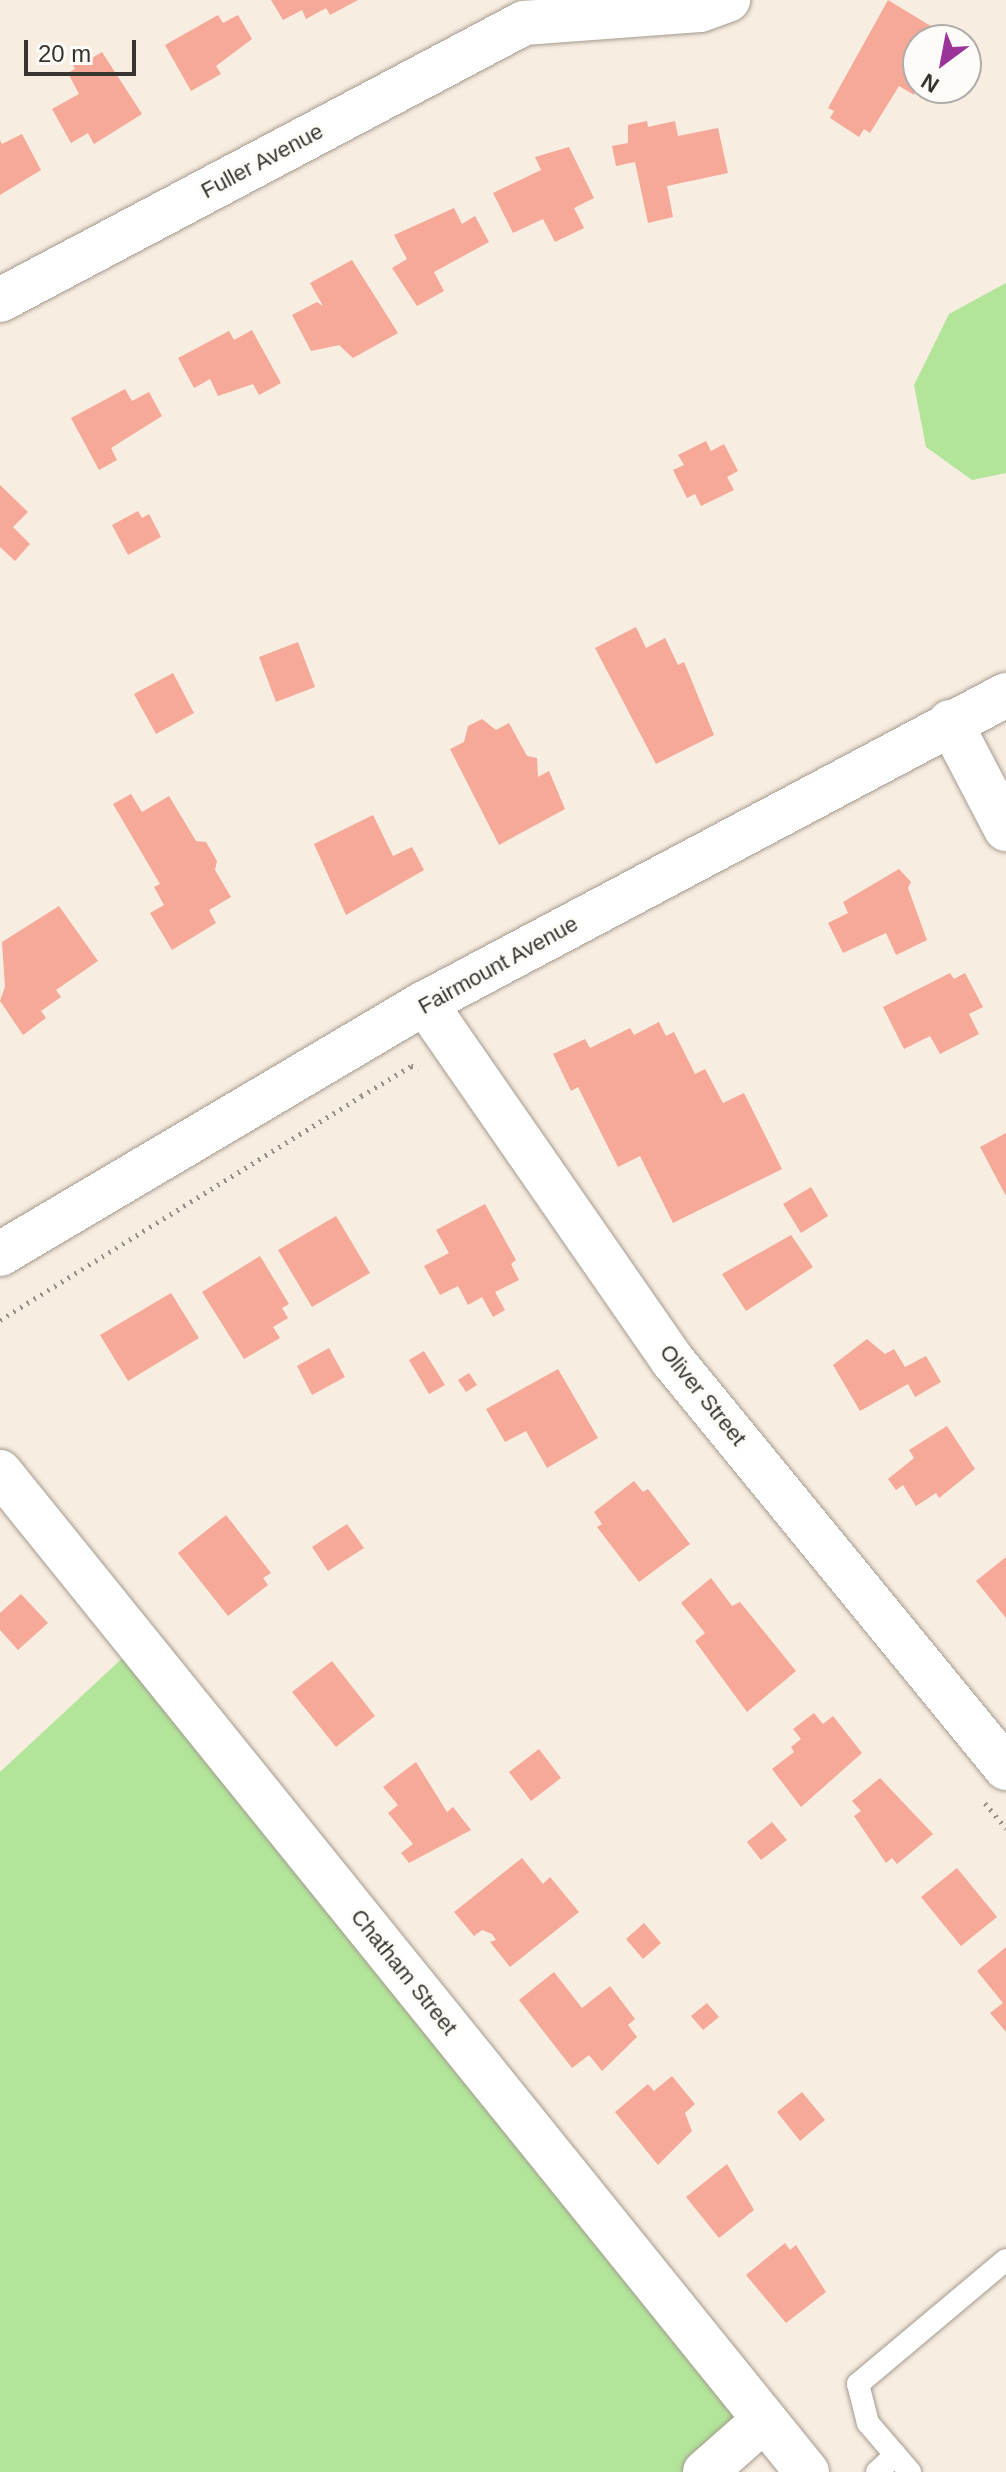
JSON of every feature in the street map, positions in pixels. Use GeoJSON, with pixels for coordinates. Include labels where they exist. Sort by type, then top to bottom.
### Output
{"type":"FeatureCollection","features":[{"type":"Feature","properties":{"kind":"street","name":"Fuller Avenue"},"geometry":{"type":"LineString","coordinates":[[0,300],[533,11],[700,10],[728,0]]}},
{"type":"Feature","properties":{"kind":"street","name":"Fairmount Avenue"},"geometry":{"type":"LineString","coordinates":[[0,1254],[425,1003],[1006,695]]}},
{"type":"Feature","properties":{"kind":"street"},"geometry":{"type":"LineString","coordinates":[[950,722],[1006,829]]}},
{"type":"Feature","properties":{"kind":"street","name":"Oliver Street"},"geometry":{"type":"LineString","coordinates":[[425,1003],[673,1361],[992,1781]]}},
{"type":"Feature","properties":{"kind":"street","name":"Chatham Street"},"geometry":{"type":"LineString","coordinates":[[0,1472],[807,2472]]}},
{"type":"Feature","properties":{"kind":"street"},"geometry":{"type":"LineString","coordinates":[[705,2472],[764,2420]]}},
{"type":"Feature","properties":{"kind":"lane"},"geometry":{"type":"LineString","coordinates":[[877,2472],[903,2464],[868,2423],[858,2384],[1006,2260]]}},
{"type":"Feature","properties":{"kind":"path"},"geometry":{"type":"LineString","coordinates":[[0,1320],[411,1066],[426,1073]]}},
{"type":"Feature","properties":{"kind":"path"},"geometry":{"type":"LineString","coordinates":[[992,1781],[1006,1828]]}},
{"type":"Feature","properties":{"kind":"green space"},"geometry":{"type":"Polygon","coordinates":[[[1006,283],[1006,473],[972,480],[926,447],[914,385],[949,314],[1006,283]]]}},
{"type":"Feature","properties":{"kind":"green space"},"geometry":{"type":"Polygon","coordinates":[[[143,1639],[758,2425],[702,2472],[0,2472],[0,1772],[143,1639]]]}},
{"type":"Feature","properties":{"kind":"building"},"geometry":{"type":"Polygon","coordinates":[[[271,0],[358,0],[330,15],[326,8],[306,19],[302,10],[283,20],[271,0]]]}},
{"type":"Feature","properties":{"kind":"building"},"geometry":{"type":"Polygon","coordinates":[[[888,0],[927,24],[902,24],[902,88],[899,86],[870,133],[864,129],[859,137],[830,118],[834,111],[828,108],[888,0]]]}},
{"type":"Feature","properties":{"kind":"building"},"geometry":{"type":"Polygon","coordinates":[[[218,15],[223,23],[238,15],[252,39],[216,66],[221,74],[191,91],[165,45],[218,15]]]}},
{"type":"Feature","properties":{"kind":"building"},"geometry":{"type":"Polygon","coordinates":[[[102,52],[142,114],[94,144],[88,133],[71,143],[52,109],[79,94],[68,73],[75,69],[70,59],[82,53],[87,61],[102,52]]]}},
{"type":"Feature","properties":{"kind":"building"},"geometry":{"type":"Polygon","coordinates":[[[647,121],[648,127],[675,121],[678,136],[718,128],[728,173],[667,186],[673,217],[648,223],[635,162],[616,166],[612,146],[628,143],[628,125],[647,121]]]}},
{"type":"Feature","properties":{"kind":"building"},"geometry":{"type":"Polygon","coordinates":[[[22,134],[41,170],[0,195],[0,140],[2,144],[22,134]]]}},
{"type":"Feature","properties":{"kind":"building"},"geometry":{"type":"Polygon","coordinates":[[[569,147],[594,198],[574,208],[584,228],[555,242],[543,219],[513,233],[493,193],[541,170],[535,157],[569,147]]]}},
{"type":"Feature","properties":{"kind":"building"},"geometry":{"type":"Polygon","coordinates":[[[454,208],[462,224],[475,216],[489,242],[434,272],[444,291],[417,306],[392,268],[407,259],[394,235],[454,208]]]}},
{"type":"Feature","properties":{"kind":"building"},"geometry":{"type":"Polygon","coordinates":[[[352,260],[398,333],[353,358],[339,345],[311,351],[292,315],[317,302],[323,306],[310,283],[352,260]]]}},
{"type":"Feature","properties":{"kind":"building"},"geometry":{"type":"Polygon","coordinates":[[[252,330],[281,383],[259,395],[253,384],[218,396],[210,379],[194,388],[178,358],[229,331],[234,340],[252,330]]]}},
{"type":"Feature","properties":{"kind":"building"},"geometry":{"type":"Polygon","coordinates":[[[125,389],[132,401],[149,392],[162,416],[111,448],[117,460],[99,470],[71,418],[125,389]]]}},
{"type":"Feature","properties":{"kind":"building"},"geometry":{"type":"Polygon","coordinates":[[[706,441],[711,451],[724,444],[738,471],[727,477],[734,490],[701,506],[695,494],[687,498],[673,470],[684,465],[678,455],[706,441]]]}},
{"type":"Feature","properties":{"kind":"building"},"geometry":{"type":"Polygon","coordinates":[[[0,485],[28,512],[13,527],[30,544],[15,561],[0,547],[0,485]]]}},
{"type":"Feature","properties":{"kind":"building"},"geometry":{"type":"Polygon","coordinates":[[[138,511],[142,518],[149,514],[161,537],[128,555],[112,525],[138,511]]]}},
{"type":"Feature","properties":{"kind":"building"},"geometry":{"type":"Polygon","coordinates":[[[636,627],[646,648],[665,638],[678,665],[684,662],[714,735],[656,764],[595,648],[636,627]]]}},
{"type":"Feature","properties":{"kind":"building"},"geometry":{"type":"Polygon","coordinates":[[[298,642],[315,687],[276,702],[259,657],[298,642]]]}},
{"type":"Feature","properties":{"kind":"building"},"geometry":{"type":"Polygon","coordinates":[[[173,673],[194,713],[156,734],[134,694],[173,673]]]}},
{"type":"Feature","properties":{"kind":"building"},"geometry":{"type":"Polygon","coordinates":[[[482,719],[496,730],[509,723],[527,756],[537,758],[538,777],[549,771],[565,809],[499,845],[450,749],[464,742],[468,726],[482,719]]]}},
{"type":"Feature","properties":{"kind":"building"},"geometry":{"type":"Polygon","coordinates":[[[131,794],[142,812],[169,796],[196,841],[206,842],[217,861],[215,870],[231,897],[209,910],[216,923],[172,950],[150,913],[164,905],[154,887],[160,884],[113,804],[131,794]]]}},
{"type":"Feature","properties":{"kind":"building"},"geometry":{"type":"Polygon","coordinates":[[[373,815],[393,856],[412,847],[424,870],[346,915],[314,844],[373,815]]]}},
{"type":"Feature","properties":{"kind":"building"},"geometry":{"type":"Polygon","coordinates":[[[899,869],[911,882],[908,888],[927,940],[896,955],[886,933],[843,953],[828,923],[848,913],[843,902],[899,869]]]}},
{"type":"Feature","properties":{"kind":"building"},"geometry":{"type":"Polygon","coordinates":[[[59,906],[98,961],[56,990],[61,997],[41,1011],[46,1018],[23,1035],[0,1001],[5,987],[2,942],[59,906]]]}},
{"type":"Feature","properties":{"kind":"building"},"geometry":{"type":"Polygon","coordinates":[[[950,973],[954,979],[965,973],[983,1007],[969,1014],[979,1034],[940,1054],[930,1036],[904,1049],[883,1007],[950,973]]]}},
{"type":"Feature","properties":{"kind":"building"},"geometry":{"type":"Polygon","coordinates":[[[659,1022],[666,1036],[674,1032],[695,1074],[705,1069],[723,1103],[744,1093],[782,1169],[673,1223],[640,1156],[618,1167],[578,1087],[571,1091],[553,1054],[585,1039],[590,1048],[630,1028],[634,1035],[659,1022]]]}},
{"type":"Feature","properties":{"kind":"building"},"geometry":{"type":"Polygon","coordinates":[[[1006,1133],[1006,1196],[980,1147],[1006,1133]]]}},
{"type":"Feature","properties":{"kind":"building"},"geometry":{"type":"Polygon","coordinates":[[[811,1187],[828,1216],[801,1233],[783,1204],[811,1187]]]}},
{"type":"Feature","properties":{"kind":"building"},"geometry":{"type":"Polygon","coordinates":[[[485,1204],[516,1260],[511,1264],[519,1280],[495,1292],[505,1310],[493,1317],[482,1297],[468,1305],[458,1286],[440,1295],[424,1266],[449,1253],[436,1230],[485,1204]]]}},
{"type":"Feature","properties":{"kind":"building"},"geometry":{"type":"Polygon","coordinates":[[[336,1216],[370,1273],[312,1307],[278,1250],[336,1216]]]}},
{"type":"Feature","properties":{"kind":"building"},"geometry":{"type":"Polygon","coordinates":[[[791,1235],[813,1267],[746,1311],[722,1274],[791,1235]]]}},
{"type":"Feature","properties":{"kind":"building"},"geometry":{"type":"Polygon","coordinates":[[[260,1256],[289,1304],[282,1308],[288,1318],[273,1327],[280,1338],[244,1359],[202,1292],[260,1256]]]}},
{"type":"Feature","properties":{"kind":"building"},"geometry":{"type":"Polygon","coordinates":[[[171,1293],[199,1338],[128,1381],[100,1335],[171,1293]]]}},
{"type":"Feature","properties":{"kind":"building"},"geometry":{"type":"Polygon","coordinates":[[[867,1339],[885,1354],[894,1349],[905,1367],[926,1356],[941,1382],[915,1397],[908,1384],[860,1411],[833,1365],[867,1339]]]}},
{"type":"Feature","properties":{"kind":"building"},"geometry":{"type":"Polygon","coordinates":[[[329,1348],[345,1377],[312,1395],[297,1366],[329,1348]]]}},
{"type":"Feature","properties":{"kind":"building"},"geometry":{"type":"Polygon","coordinates":[[[424,1351],[445,1385],[429,1394],[409,1360],[424,1351]]]}},
{"type":"Feature","properties":{"kind":"building"},"geometry":{"type":"Polygon","coordinates":[[[558,1369],[598,1438],[547,1468],[526,1431],[505,1442],[486,1409],[558,1369]]]}},
{"type":"Feature","properties":{"kind":"building"},"geometry":{"type":"Polygon","coordinates":[[[469,1373],[477,1385],[466,1392],[458,1380],[469,1373]]]}},
{"type":"Feature","properties":{"kind":"building"},"geometry":{"type":"Polygon","coordinates":[[[947,1426],[975,1469],[939,1498],[936,1493],[916,1506],[903,1485],[896,1490],[888,1479],[914,1458],[909,1450],[947,1426]]]}},
{"type":"Feature","properties":{"kind":"building"},"geometry":{"type":"Polygon","coordinates":[[[634,1481],[643,1492],[648,1489],[690,1544],[639,1582],[597,1527],[602,1524],[594,1512],[634,1481]]]}},
{"type":"Feature","properties":{"kind":"building"},"geometry":{"type":"Polygon","coordinates":[[[226,1515],[271,1573],[263,1578],[268,1585],[228,1616],[178,1553],[226,1515]]]}},
{"type":"Feature","properties":{"kind":"building"},"geometry":{"type":"Polygon","coordinates":[[[347,1524],[364,1548],[328,1571],[312,1547],[347,1524]]]}},
{"type":"Feature","properties":{"kind":"building"},"geometry":{"type":"Polygon","coordinates":[[[1006,1557],[1006,1618],[976,1581],[1006,1557]]]}},
{"type":"Feature","properties":{"kind":"building"},"geometry":{"type":"Polygon","coordinates":[[[711,1578],[732,1606],[740,1602],[796,1671],[747,1712],[695,1641],[705,1633],[681,1603],[711,1578]]]}},
{"type":"Feature","properties":{"kind":"building"},"geometry":{"type":"Polygon","coordinates":[[[21,1594],[48,1623],[18,1650],[0,1630],[0,1613],[21,1594]]]}},
{"type":"Feature","properties":{"kind":"building"},"geometry":{"type":"Polygon","coordinates":[[[332,1661],[375,1716],[336,1747],[292,1692],[332,1661]]]}},
{"type":"Feature","properties":{"kind":"building"},"geometry":{"type":"Polygon","coordinates":[[[814,1713],[823,1724],[833,1716],[862,1753],[801,1807],[772,1769],[794,1752],[791,1747],[801,1739],[793,1729],[814,1713]]]}},
{"type":"Feature","properties":{"kind":"building"},"geometry":{"type":"Polygon","coordinates":[[[539,1749],[561,1778],[531,1801],[509,1772],[539,1749]]]}},
{"type":"Feature","properties":{"kind":"building"},"geometry":{"type":"Polygon","coordinates":[[[416,1762],[447,1812],[453,1807],[471,1830],[409,1863],[401,1853],[413,1844],[388,1813],[398,1805],[383,1787],[416,1762]]]}},
{"type":"Feature","properties":{"kind":"building"},"geometry":{"type":"Polygon","coordinates":[[[880,1778],[933,1834],[897,1864],[892,1858],[886,1863],[854,1816],[861,1811],[852,1801],[880,1778]]]}},
{"type":"Feature","properties":{"kind":"building"},"geometry":{"type":"Polygon","coordinates":[[[772,1822],[787,1840],[761,1860],[747,1842],[772,1822]]]}},
{"type":"Feature","properties":{"kind":"building"},"geometry":{"type":"Polygon","coordinates":[[[522,1858],[543,1884],[550,1877],[579,1912],[510,1967],[490,1942],[496,1940],[492,1934],[482,1930],[474,1936],[454,1912],[522,1858]]]}},
{"type":"Feature","properties":{"kind":"building"},"geometry":{"type":"Polygon","coordinates":[[[957,1868],[997,1917],[961,1946],[921,1897],[957,1868]]]}},
{"type":"Feature","properties":{"kind":"building"},"geometry":{"type":"Polygon","coordinates":[[[644,1923],[661,1943],[643,1959],[626,1939],[644,1923]]]}},
{"type":"Feature","properties":{"kind":"building"},"geometry":{"type":"Polygon","coordinates":[[[1006,1947],[1006,2032],[990,2013],[1003,2003],[977,1971],[1006,1947]]]}},
{"type":"Feature","properties":{"kind":"building"},"geometry":{"type":"Polygon","coordinates":[[[554,1972],[582,2008],[610,1986],[635,2019],[628,2025],[637,2037],[602,2071],[589,2055],[572,2068],[519,2000],[554,1972]]]}},
{"type":"Feature","properties":{"kind":"building"},"geometry":{"type":"Polygon","coordinates":[[[707,2003],[719,2017],[703,2030],[691,2016],[707,2003]]]}},
{"type":"Feature","properties":{"kind":"building"},"geometry":{"type":"Polygon","coordinates":[[[672,2076],[695,2104],[685,2113],[692,2131],[658,2165],[615,2112],[648,2084],[654,2091],[672,2076]]]}},
{"type":"Feature","properties":{"kind":"building"},"geometry":{"type":"Polygon","coordinates":[[[802,2092],[825,2120],[800,2141],[777,2112],[802,2092]]]}},
{"type":"Feature","properties":{"kind":"building"},"geometry":{"type":"Polygon","coordinates":[[[727,2164],[754,2210],[719,2238],[686,2197],[727,2164]]]}},
{"type":"Feature","properties":{"kind":"building"},"geometry":{"type":"Polygon","coordinates":[[[785,2243],[790,2250],[796,2245],[826,2292],[786,2323],[746,2275],[785,2243]]]}}]}
